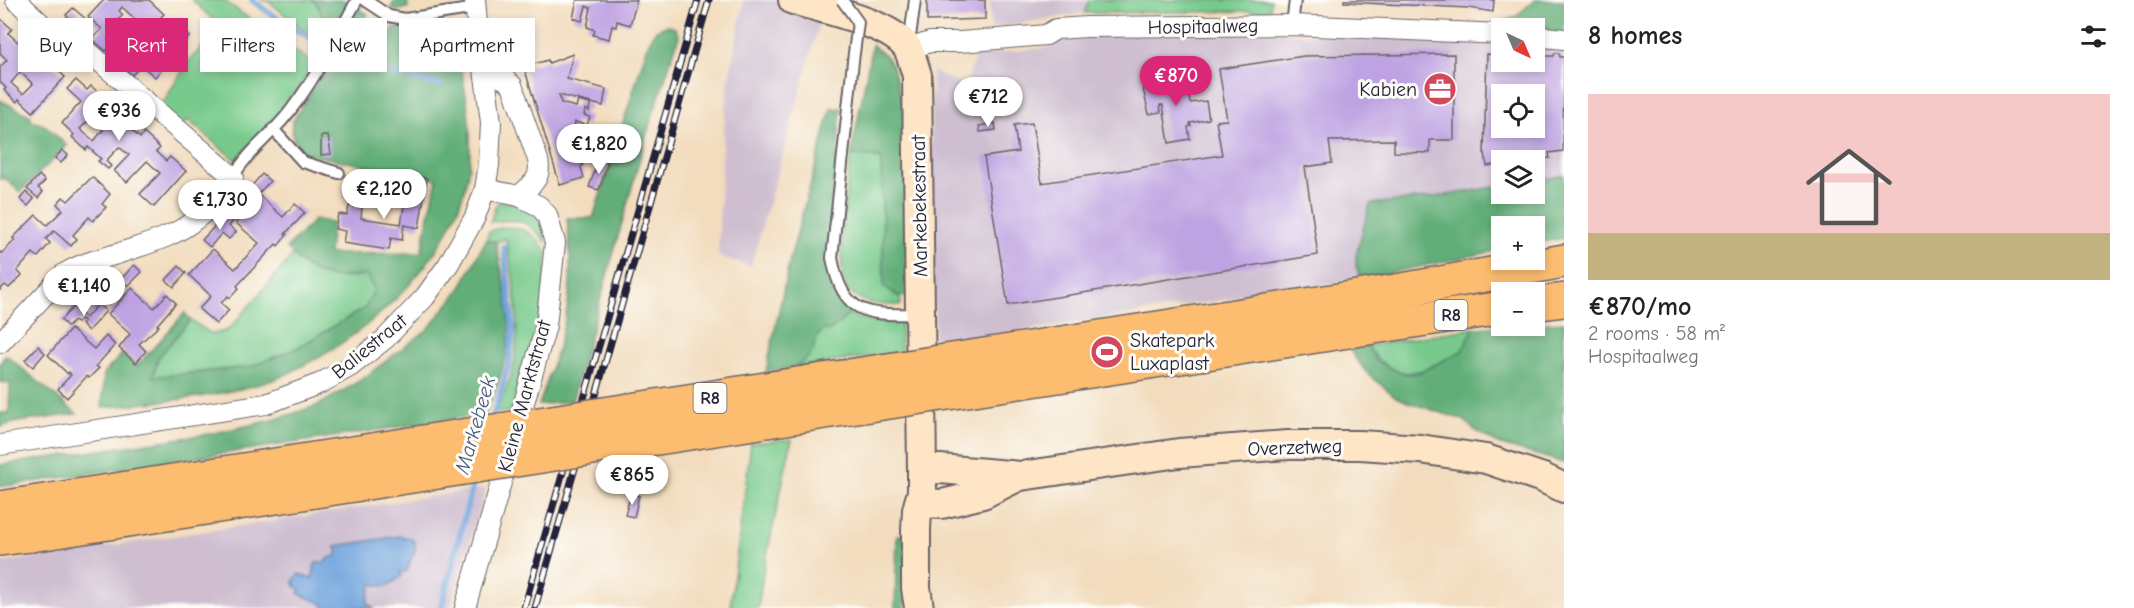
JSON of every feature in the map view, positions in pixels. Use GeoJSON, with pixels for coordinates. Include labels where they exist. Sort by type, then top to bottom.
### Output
{"type":"FeatureCollection","features":[{"type":"Feature","properties":{"kind":"highway","name":"R8"},"geometry":{"type":"LineString","coordinates":[[0,539],[1398,307],[1564,261]]}},
{"type":"Feature","properties":{"kind":"highway"},"geometry":{"type":"LineString","coordinates":[[1545,303],[1564,300]]}},
{"type":"Feature","properties":{"kind":"highway","name":"R8"},"geometry":{"type":"LineString","coordinates":[[0,508],[1398,307],[1491,308]]}},
{"type":"Feature","properties":{"kind":"street"},"geometry":{"type":"LineString","coordinates":[[0,343],[64,274],[76,267],[152,243],[186,226],[217,198],[233,177],[76,41],[68,50],[16,0]]}},
{"type":"Feature","properties":{"kind":"street"},"geometry":{"type":"LineString","coordinates":[[793,0],[874,24],[899,39],[908,49]]}},
{"type":"Feature","properties":{"kind":"street","name":"Baliestraat"},"geometry":{"type":"LineString","coordinates":[[0,445],[266,404],[321,383],[351,366],[385,339],[425,297],[448,265],[475,217],[485,189],[489,165],[490,122],[475,4]]}},
{"type":"Feature","properties":{"kind":"street","name":"Hospitaalweg"},"geometry":{"type":"LineString","coordinates":[[908,49],[930,42],[960,42],[1046,35],[1056,29],[1077,28],[1292,25],[1491,34]]}},
{"type":"Feature","properties":{"kind":"street"},"geometry":{"type":"LineString","coordinates":[[1545,37],[1564,39]]}},
{"type":"Feature","properties":{"kind":"street","name":"Markebekestraat"},"geometry":{"type":"LineString","coordinates":[[908,49],[917,75],[924,492],[916,530],[916,588],[919,608]]}},
{"type":"Feature","properties":{"kind":"street"},"geometry":{"type":"LineString","coordinates":[[485,76],[498,76],[506,79],[512,85],[538,160],[540,171],[537,177],[519,196]]}},
{"type":"Feature","properties":{"kind":"street","name":"Kleine Marktstraat"},"geometry":{"type":"LineString","coordinates":[[465,608],[546,326],[555,243],[547,215],[539,206],[519,196],[485,189]]}},
{"type":"Feature","properties":{"kind":"street","name":"Overzetweg"},"geometry":{"type":"LineString","coordinates":[[924,492],[940,469],[1021,476],[1179,453],[1288,445],[1360,445],[1420,449],[1486,459],[1543,478],[1564,488]]}},
{"type":"Feature","properties":{"kind":"street","name":"Markebekestraat"},"geometry":{"type":"LineString","coordinates":[[924,492],[935,531],[936,608]]}},
{"type":"Feature","properties":{"kind":"lane"},"geometry":{"type":"LineString","coordinates":[[233,177],[239,164],[292,109],[324,59],[357,0]]}},
{"type":"Feature","properties":{"kind":"lane"},"geometry":{"type":"LineString","coordinates":[[365,0],[389,16],[405,19],[475,4]]}},
{"type":"Feature","properties":{"kind":"lane"},"geometry":{"type":"LineString","coordinates":[[842,0],[858,22],[832,258],[836,279],[849,302],[863,309],[878,313],[920,314]]}},
{"type":"Feature","properties":{"kind":"lane"},"geometry":{"type":"LineString","coordinates":[[908,49],[915,0]]}},
{"type":"Feature","properties":{"kind":"lane"},"geometry":{"type":"LineString","coordinates":[[1292,25],[1295,0]]}},
{"type":"Feature","properties":{"kind":"lane"},"geometry":{"type":"LineString","coordinates":[[273,129],[303,162],[339,173]]}},
{"type":"Feature","properties":{"kind":"shaded area"},"geometry":{"type":"Polygon","coordinates":[[[744,0],[826,0],[751,266],[718,256],[722,149],[728,83],[744,0]]]}},
{"type":"Feature","properties":{"kind":"shaded area"},"geometry":{"type":"Polygon","coordinates":[[[990,0],[1089,0],[1085,13],[991,28],[990,0]]]}},
{"type":"Feature","properties":{"kind":"shaded area"},"geometry":{"type":"Polygon","coordinates":[[[1207,29],[1491,43],[1491,72],[1545,72],[1545,48],[1564,49],[1564,175],[1545,179],[1545,150],[1491,150],[1491,188],[1370,204],[1356,255],[1356,266],[1361,279],[935,344],[931,145],[932,71],[965,86],[976,55],[1052,47],[1056,34],[1207,29]]]}},
{"type":"Feature","properties":{"kind":"shaded area"},"geometry":{"type":"Polygon","coordinates":[[[486,488],[450,608],[0,608],[0,563],[486,488]]]}},
{"type":"Feature","properties":{"kind":"green space"},"geometry":{"type":"Polygon","coordinates":[[[192,0],[223,0],[249,18],[211,18],[192,0]]]}},
{"type":"Feature","properties":{"kind":"green space"},"geometry":{"type":"Polygon","coordinates":[[[260,0],[313,0],[318,6],[321,18],[308,18],[308,33],[296,24],[296,18],[289,18],[268,1],[260,0]]]}},
{"type":"Feature","properties":{"kind":"green space"},"geometry":{"type":"Polygon","coordinates":[[[313,0],[344,0],[368,14],[366,18],[321,18],[318,6],[313,0]]]}},
{"type":"Feature","properties":{"kind":"green space"},"geometry":{"type":"Polygon","coordinates":[[[395,0],[407,0],[408,8],[396,11],[391,8],[395,0]]]}},
{"type":"Feature","properties":{"kind":"green space"},"geometry":{"type":"Polygon","coordinates":[[[1089,0],[1271,0],[1270,11],[1085,13],[1089,0]]]}},
{"type":"Feature","properties":{"kind":"green space"},"geometry":{"type":"Polygon","coordinates":[[[1535,0],[1564,0],[1564,49],[1545,48],[1545,18],[1512,18],[1535,0]]]}},
{"type":"Feature","properties":{"kind":"green space"},"geometry":{"type":"Polygon","coordinates":[[[668,25],[675,28],[679,36],[647,133],[572,401],[539,405],[565,321],[570,284],[567,218],[593,218],[648,44],[656,30],[668,25]]]}},
{"type":"Feature","properties":{"kind":"green space"},"geometry":{"type":"Polygon","coordinates":[[[394,27],[399,28],[399,72],[462,72],[470,135],[469,167],[462,198],[449,229],[431,258],[409,285],[358,332],[330,351],[288,374],[232,391],[102,408],[104,373],[122,354],[137,366],[185,313],[190,320],[158,358],[153,377],[250,367],[297,348],[365,308],[374,290],[366,275],[331,277],[322,275],[305,266],[287,248],[315,219],[332,223],[329,254],[421,253],[437,179],[311,155],[306,159],[295,142],[292,122],[324,72],[387,72],[387,38],[394,27]]]}},
{"type":"Feature","properties":{"kind":"green space"},"geometry":{"type":"Polygon","coordinates":[[[872,45],[886,56],[893,67],[908,125],[909,296],[900,297],[884,287],[881,158],[851,155],[872,45]]]}},
{"type":"Feature","properties":{"kind":"green space"},"geometry":{"type":"Polygon","coordinates":[[[200,49],[200,72],[296,72],[296,51],[308,60],[309,72],[284,111],[235,160],[188,120],[180,127],[159,109],[182,72],[188,72],[188,62],[200,49]]]}},
{"type":"Feature","properties":{"kind":"green space"},"geometry":{"type":"Polygon","coordinates":[[[0,100],[31,116],[30,120],[46,126],[67,146],[20,192],[3,177],[0,180],[0,100]]]}},
{"type":"Feature","properties":{"kind":"green space"},"geometry":{"type":"Polygon","coordinates":[[[841,108],[827,275],[833,291],[850,314],[830,331],[824,329],[821,331],[813,350],[804,361],[793,367],[766,371],[790,259],[831,109],[841,108]]]}},
{"type":"Feature","properties":{"kind":"green space"},"geometry":{"type":"Polygon","coordinates":[[[851,155],[881,158],[884,286],[900,297],[901,305],[867,302],[849,291],[844,281],[842,226],[851,155]]]}},
{"type":"Feature","properties":{"kind":"green space"},"geometry":{"type":"Polygon","coordinates":[[[1564,175],[1564,238],[1545,241],[1545,216],[1491,216],[1491,252],[1361,279],[1356,266],[1356,255],[1370,204],[1491,188],[1491,204],[1545,204],[1545,179],[1564,175]]]}},
{"type":"Feature","properties":{"kind":"green space"},"geometry":{"type":"Polygon","coordinates":[[[501,201],[524,206],[541,218],[546,242],[522,222],[509,220],[490,222],[496,205],[501,201]]]}},
{"type":"Feature","properties":{"kind":"green space"},"geometry":{"type":"Polygon","coordinates":[[[504,227],[525,230],[547,251],[544,304],[515,411],[496,413],[514,364],[517,333],[514,286],[506,239],[496,242],[486,240],[489,231],[504,227]]]}},
{"type":"Feature","properties":{"kind":"green space"},"geometry":{"type":"Polygon","coordinates":[[[486,240],[496,242],[506,297],[509,330],[504,363],[485,414],[0,487],[0,465],[209,434],[273,420],[319,405],[361,380],[428,329],[460,289],[486,240]]]}},
{"type":"Feature","properties":{"kind":"green space"},"geometry":{"type":"Polygon","coordinates":[[[293,255],[305,267],[345,278],[366,275],[374,290],[365,308],[297,348],[250,367],[153,377],[158,358],[190,320],[212,334],[225,331],[232,326],[293,255]]]}},
{"type":"Feature","properties":{"kind":"green space"},"geometry":{"type":"Polygon","coordinates":[[[850,314],[861,319],[901,323],[901,352],[797,367],[806,357],[816,337],[824,329],[830,331],[850,314]]]}},
{"type":"Feature","properties":{"kind":"green space"},"geometry":{"type":"Polygon","coordinates":[[[1564,322],[1562,423],[1564,426],[1564,463],[1498,444],[1473,429],[1464,420],[1396,397],[1366,372],[1349,349],[1367,346],[1377,361],[1406,374],[1420,372],[1462,351],[1474,328],[1491,327],[1491,336],[1545,336],[1545,323],[1564,322]]]}},
{"type":"Feature","properties":{"kind":"green space"},"geometry":{"type":"Polygon","coordinates":[[[1474,328],[1459,353],[1421,371],[1401,372],[1392,369],[1375,356],[1367,346],[1474,328]]]}},
{"type":"Feature","properties":{"kind":"green space"},"geometry":{"type":"Polygon","coordinates":[[[6,355],[77,414],[17,422],[0,427],[0,413],[9,413],[10,383],[0,382],[0,363],[6,355]]]}},
{"type":"Feature","properties":{"kind":"green space"},"geometry":{"type":"Polygon","coordinates":[[[792,439],[763,572],[758,608],[730,608],[751,443],[792,439]]]}},
{"type":"Feature","properties":{"kind":"green space"},"geometry":{"type":"Polygon","coordinates":[[[897,535],[905,535],[905,608],[895,608],[897,535]]]}},
{"type":"Feature","properties":{"kind":"water"},"geometry":{"type":"Polygon","coordinates":[[[400,536],[410,538],[415,542],[414,552],[406,572],[400,572],[402,576],[388,585],[372,584],[367,603],[374,608],[325,608],[322,603],[299,594],[300,588],[296,587],[293,582],[298,574],[312,579],[315,564],[320,562],[322,564],[336,556],[338,552],[335,546],[400,536]]]}},
{"type":"Feature","properties":{"kind":"building"},"geometry":{"type":"Polygon","coordinates":[[[104,0],[149,0],[164,14],[160,18],[134,18],[122,7],[119,11],[123,15],[120,18],[105,18],[105,50],[93,40],[102,29],[93,21],[93,18],[88,17],[104,0]]]}},
{"type":"Feature","properties":{"kind":"building"},"geometry":{"type":"Polygon","coordinates":[[[577,0],[637,0],[630,25],[617,21],[616,27],[612,26],[609,39],[593,35],[595,30],[587,27],[591,8],[586,6],[582,21],[573,18],[577,0]]]}},
{"type":"Feature","properties":{"kind":"building"},"geometry":{"type":"Polygon","coordinates":[[[927,0],[985,0],[985,19],[927,21],[927,0]]]}},
{"type":"Feature","properties":{"kind":"building"},"geometry":{"type":"Polygon","coordinates":[[[1344,0],[1494,0],[1493,12],[1469,8],[1344,2],[1344,0]]]}},
{"type":"Feature","properties":{"kind":"building"},"geometry":{"type":"Polygon","coordinates":[[[73,8],[85,18],[69,18],[66,15],[73,8]]]}},
{"type":"Feature","properties":{"kind":"building"},"geometry":{"type":"Polygon","coordinates":[[[0,18],[12,29],[8,33],[18,42],[18,72],[20,72],[60,72],[65,77],[33,112],[19,99],[17,102],[4,90],[6,88],[0,82],[0,67],[7,60],[0,53],[0,18]],[[20,72],[11,83],[23,94],[33,84],[20,72]]]}},
{"type":"Feature","properties":{"kind":"building"},"geometry":{"type":"Polygon","coordinates":[[[1555,53],[1559,53],[1560,57],[1564,57],[1563,151],[1549,153],[1550,158],[1545,158],[1545,150],[1491,150],[1491,165],[1487,166],[1484,153],[1487,54],[1491,54],[1491,72],[1545,72],[1545,56],[1554,56],[1555,53]]]}},
{"type":"Feature","properties":{"kind":"building"},"geometry":{"type":"Polygon","coordinates":[[[573,54],[567,79],[606,89],[603,106],[559,95],[561,103],[576,107],[578,101],[590,104],[589,111],[585,109],[584,115],[590,117],[587,125],[575,122],[574,127],[580,152],[574,154],[582,155],[581,168],[584,178],[560,185],[526,72],[535,72],[535,64],[548,60],[549,63],[573,54]]]}},
{"type":"Feature","properties":{"kind":"building"},"geometry":{"type":"Polygon","coordinates":[[[1454,54],[1454,140],[1430,140],[1430,153],[1394,152],[1394,140],[1329,141],[1332,163],[1305,167],[1318,255],[1008,305],[984,157],[1018,152],[1014,125],[1032,123],[1042,183],[1222,155],[1216,121],[1227,120],[1219,69],[1304,56],[1454,54]]]}},
{"type":"Feature","properties":{"kind":"building"},"geometry":{"type":"Polygon","coordinates":[[[1183,69],[1190,103],[1206,101],[1209,119],[1190,123],[1191,126],[1188,127],[1190,139],[1169,143],[1163,105],[1160,105],[1161,112],[1149,114],[1143,89],[1171,85],[1170,71],[1183,69]]]}},
{"type":"Feature","properties":{"kind":"building"},"geometry":{"type":"Polygon","coordinates":[[[149,72],[159,72],[155,77],[149,72]]]}},
{"type":"Feature","properties":{"kind":"building"},"geometry":{"type":"Polygon","coordinates":[[[76,80],[87,90],[91,86],[107,100],[103,104],[114,114],[117,110],[133,124],[129,128],[140,138],[144,133],[160,148],[156,152],[166,161],[170,157],[186,171],[154,207],[140,194],[160,173],[147,161],[127,182],[114,171],[129,155],[119,147],[106,161],[111,166],[108,169],[98,161],[101,159],[88,147],[86,150],[72,137],[74,135],[62,123],[81,102],[67,89],[76,80]],[[90,119],[80,129],[94,141],[103,130],[90,119]]]}},
{"type":"Feature","properties":{"kind":"building"},"geometry":{"type":"Polygon","coordinates":[[[995,123],[996,130],[980,132],[979,126],[995,123]]]}},
{"type":"Feature","properties":{"kind":"building"},"geometry":{"type":"Polygon","coordinates":[[[321,136],[328,136],[331,154],[321,155],[321,136]]]}},
{"type":"Feature","properties":{"kind":"building"},"geometry":{"type":"Polygon","coordinates":[[[62,150],[68,155],[61,163],[55,158],[62,150]]]}},
{"type":"Feature","properties":{"kind":"building"},"geometry":{"type":"Polygon","coordinates":[[[599,159],[608,162],[599,190],[589,187],[599,159]]]}},
{"type":"Feature","properties":{"kind":"building"},"geometry":{"type":"Polygon","coordinates":[[[262,174],[270,181],[257,195],[250,188],[262,174]]]}},
{"type":"Feature","properties":{"kind":"building"},"geometry":{"type":"Polygon","coordinates":[[[39,175],[45,181],[38,188],[43,192],[38,198],[27,189],[39,175]]]}},
{"type":"Feature","properties":{"kind":"building"},"geometry":{"type":"Polygon","coordinates":[[[409,175],[427,178],[419,228],[404,225],[402,240],[391,238],[389,250],[343,243],[345,231],[335,229],[338,214],[347,215],[349,206],[362,208],[361,218],[401,224],[409,175]]]}},
{"type":"Feature","properties":{"kind":"building"},"geometry":{"type":"Polygon","coordinates":[[[92,177],[110,194],[102,204],[106,207],[93,221],[89,217],[73,235],[77,239],[71,246],[54,231],[46,239],[50,243],[38,257],[33,253],[17,271],[22,275],[9,288],[5,285],[0,290],[0,252],[2,253],[15,240],[13,238],[36,215],[47,225],[63,210],[57,204],[63,197],[68,201],[92,177]]]}},
{"type":"Feature","properties":{"kind":"building"},"geometry":{"type":"Polygon","coordinates":[[[26,192],[34,199],[28,206],[20,199],[26,192]]]}},
{"type":"Feature","properties":{"kind":"building"},"geometry":{"type":"Polygon","coordinates":[[[260,196],[283,217],[295,204],[305,213],[285,234],[287,235],[278,246],[276,244],[237,286],[239,288],[230,298],[228,296],[221,303],[229,310],[216,324],[199,309],[211,296],[189,275],[213,249],[235,269],[259,243],[236,223],[260,196]]]}},
{"type":"Feature","properties":{"kind":"building"},"geometry":{"type":"Polygon","coordinates":[[[227,213],[234,220],[229,226],[236,232],[229,239],[222,233],[210,247],[202,240],[227,213]]]}},
{"type":"Feature","properties":{"kind":"building"},"geometry":{"type":"Polygon","coordinates":[[[134,265],[142,272],[128,286],[121,279],[134,265]]]}},
{"type":"Feature","properties":{"kind":"building"},"geometry":{"type":"Polygon","coordinates":[[[179,266],[186,273],[174,287],[166,280],[179,266]]]}},
{"type":"Feature","properties":{"kind":"building"},"geometry":{"type":"Polygon","coordinates":[[[132,288],[154,308],[167,294],[176,303],[157,325],[159,326],[139,344],[146,351],[136,363],[119,348],[130,334],[108,314],[132,288]]]}},
{"type":"Feature","properties":{"kind":"building"},"geometry":{"type":"Polygon","coordinates":[[[98,304],[106,311],[88,331],[81,324],[84,321],[81,319],[77,323],[74,321],[68,327],[61,320],[73,307],[86,318],[98,304]]]}},
{"type":"Feature","properties":{"kind":"building"},"geometry":{"type":"Polygon","coordinates":[[[71,329],[94,349],[106,336],[115,345],[96,366],[99,368],[89,378],[87,376],[67,398],[58,389],[71,375],[48,355],[71,329]]]}},
{"type":"Feature","properties":{"kind":"building"},"geometry":{"type":"Polygon","coordinates":[[[38,346],[45,353],[33,367],[25,360],[38,346]]]}},
{"type":"Feature","properties":{"kind":"building"},"geometry":{"type":"Polygon","coordinates":[[[631,494],[639,496],[634,517],[625,515],[631,494]]]}},
{"type":"Feature","properties":{"kind":"waterway","name":"Markebeek"},"geometry":{"type":"LineString","coordinates":[[252,0],[314,40],[366,64],[440,85]]}},
{"type":"Feature","properties":{"kind":"waterway","name":"Markebeek"},"geometry":{"type":"LineString","coordinates":[[492,420],[509,363],[513,328],[504,247]]}},
{"type":"Feature","properties":{"kind":"waterway","name":"Markebeek"},"geometry":{"type":"LineString","coordinates":[[441,608],[475,476]]}},
{"type":"Feature","properties":{"kind":"railway"},"geometry":{"type":"LineString","coordinates":[[524,608],[698,0]]}},
{"type":"Feature","properties":{"kind":"railway"},"geometry":{"type":"LineString","coordinates":[[535,608],[709,0]]}},
{"type":"Feature","properties":{"kind":"place","name":"Kabien"},"geometry":{"type":"Point","coordinates":[1440,89]}},
{"type":"Feature","properties":{"kind":"place","name":"Skatepark Luxaplast"},"geometry":{"type":"Point","coordinates":[1107,352]}}]}
